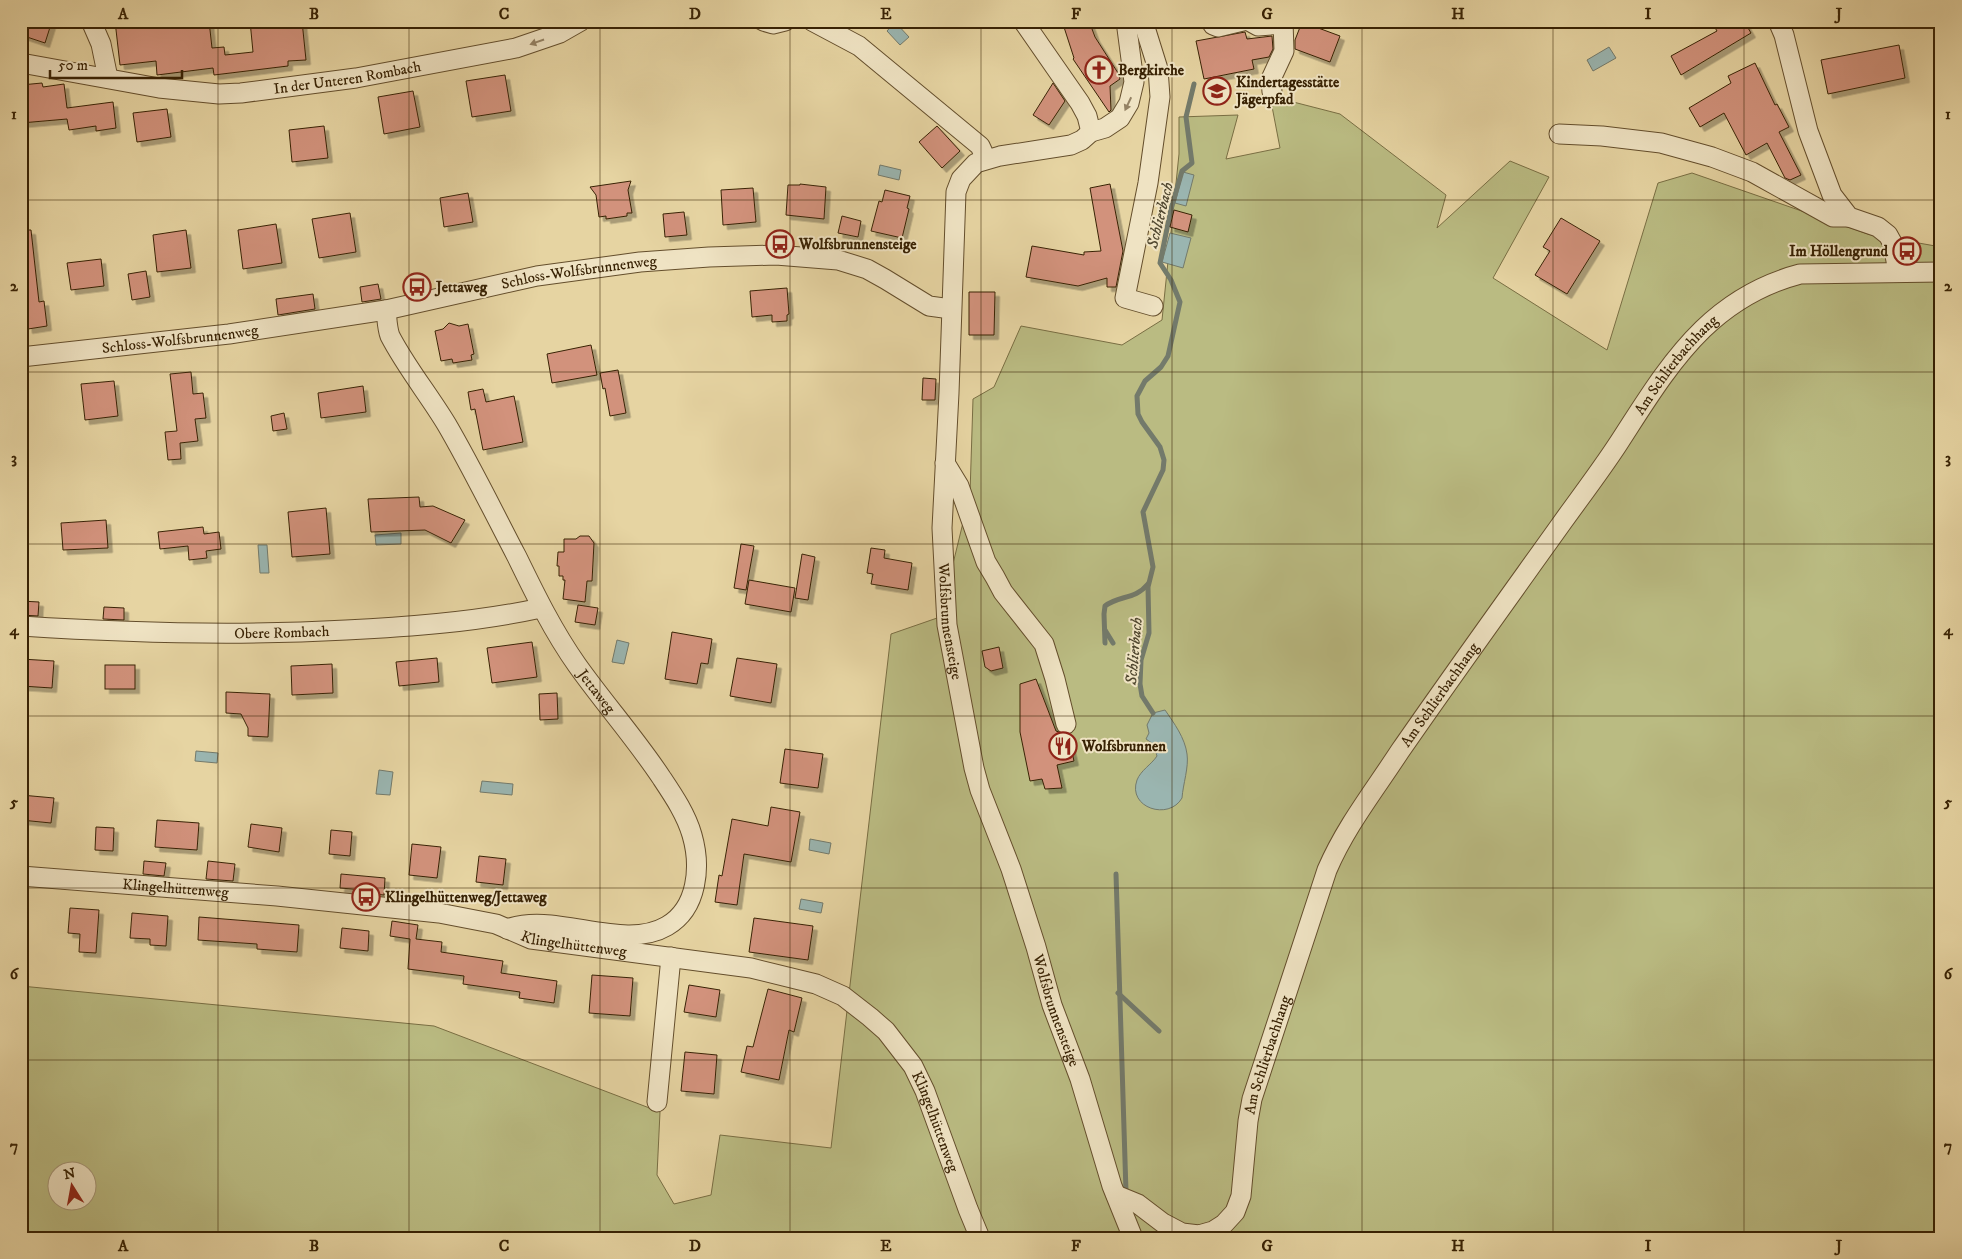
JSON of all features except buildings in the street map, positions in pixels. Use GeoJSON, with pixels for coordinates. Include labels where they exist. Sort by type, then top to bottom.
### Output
{"type":"FeatureCollection","features":[{"type":"Feature","properties":{"kind":"street"},"geometry":{"type":"LineString","coordinates":[[91,21],[101,44],[108,78]]}},
{"type":"Feature","properties":{"kind":"street","name":"In der Unteren Rombach"},"geometry":{"type":"LineString","coordinates":[[21,63],[159,88],[219,94],[373,75],[516,48],[560,33],[581,21]]}},
{"type":"Feature","properties":{"kind":"street"},"geometry":{"type":"LineString","coordinates":[[763,21],[773,24],[785,21]]}},
{"type":"Feature","properties":{"kind":"street"},"geometry":{"type":"LineString","coordinates":[[812,21],[859,46],[980,146],[986,159]]}},
{"type":"Feature","properties":{"kind":"street"},"geometry":{"type":"LineString","coordinates":[[1024,21],[1080,103],[1087,116],[1091,132]]}},
{"type":"Feature","properties":{"kind":"street","name":"Wolfsbrunnensteige"},"geometry":{"type":"LineString","coordinates":[[1116,1195],[1080,1079],[1052,1005],[1011,869],[980,790],[974,768],[950,643],[946,609],[942,528],[956,192],[961,179],[976,163],[986,159],[1071,145],[1082,140],[1091,132],[1105,128],[1120,118],[1132,95],[1134,82],[1126,21]]}},
{"type":"Feature","properties":{"kind":"street"},"geometry":{"type":"LineString","coordinates":[[1143,21],[1156,63],[1160,97],[1148,184],[1125,298],[1153,306]]}},
{"type":"Feature","properties":{"kind":"street"},"geometry":{"type":"LineString","coordinates":[[1211,21],[1213,25],[1218,27],[1243,21]]}},
{"type":"Feature","properties":{"kind":"street"},"geometry":{"type":"LineString","coordinates":[[1249,21],[1258,26],[1283,23],[1284,51],[1271,79],[1272,92]]}},
{"type":"Feature","properties":{"kind":"street"},"geometry":{"type":"LineString","coordinates":[[1778,22],[1784,35],[1811,140],[1832,195],[1849,217]]}},
{"type":"Feature","properties":{"kind":"street"},"geometry":{"type":"LineString","coordinates":[[1561,130],[1662,143],[1702,154],[1752,172],[1834,217],[1849,217],[1878,227],[1892,241],[1898,272]]}},
{"type":"Feature","properties":{"kind":"street","name":"Schloss-Wolfsbrunnenweg"},"geometry":{"type":"LineString","coordinates":[[21,357],[229,334],[386,310],[537,276],[573,270],[709,256],[776,255],[838,260],[867,270],[885,279],[929,306],[952,310]]}},
{"type":"Feature","properties":{"kind":"street","name":"Am Schlierbachhang"},"geometry":{"type":"LineString","coordinates":[[1116,1195],[1138,1204],[1170,1228],[1191,1235],[1206,1233],[1219,1228],[1235,1212],[1241,1196],[1252,1099],[1324,879],[1338,846],[1359,809],[1612,452],[1655,387],[1683,350],[1704,327],[1727,307],[1753,291],[1778,281],[1810,273],[1941,272]]}},
{"type":"Feature","properties":{"kind":"street","name":"Jettaweg"},"geometry":{"type":"LineString","coordinates":[[386,310],[390,334],[445,422],[474,473],[541,608],[576,664],[645,753],[681,809],[691,832],[697,871],[692,897],[677,919],[667,926],[632,935],[528,923],[507,928]]}},
{"type":"Feature","properties":{"kind":"street"},"geometry":{"type":"LineString","coordinates":[[945,463],[959,486],[986,562],[1003,592],[1044,644],[1066,724]]}},
{"type":"Feature","properties":{"kind":"street","name":"Obere Rombach"},"geometry":{"type":"LineString","coordinates":[[21,626],[201,634],[278,634],[432,625],[508,616],[541,608]]}},
{"type":"Feature","properties":{"kind":"street","name":"Klingelhüttenweg"},"geometry":{"type":"LineString","coordinates":[[21,876],[361,904],[447,914],[496,924],[523,937],[557,944],[751,968],[806,981],[842,996],[878,1023],[902,1051],[919,1078],[980,1238]]}},
{"type":"Feature","properties":{"kind":"street"},"geometry":{"type":"LineString","coordinates":[[657,1102],[671,957]]}},
{"type":"Feature","properties":{"kind":"street"},"geometry":{"type":"LineString","coordinates":[[1116,1195],[1133,1238]]}},
{"type":"Feature","properties":{"kind":"green space"},"geometry":{"type":"Polygon","coordinates":[[[1270,96],[1340,114],[1446,195],[1437,228],[1510,161],[1549,177],[1493,278],[1607,350],[1658,183],[1692,173],[1868,234],[1941,247],[1941,1238],[21,1238],[21,986],[434,1026],[660,1112],[657,1175],[674,1204],[711,1195],[720,1135],[831,1148],[891,634],[940,617],[970,494],[973,399],[994,387],[1021,326],[1122,345],[1162,320],[1179,154],[1179,117],[1238,115],[1226,159],[1280,148],[1270,96]]]}},
{"type":"Feature","properties":{"kind":"water"},"geometry":{"type":"Polygon","coordinates":[[[895,22],[909,37],[900,45],[887,31],[895,22]]]}},
{"type":"Feature","properties":{"kind":"water"},"geometry":{"type":"Polygon","coordinates":[[[1609,47],[1616,58],[1593,71],[1587,60],[1609,47]]]}},
{"type":"Feature","properties":{"kind":"water"},"geometry":{"type":"Polygon","coordinates":[[[880,165],[901,170],[899,180],[878,175],[880,165]]]}},
{"type":"Feature","properties":{"kind":"water"},"geometry":{"type":"Polygon","coordinates":[[[1183,172],[1194,175],[1186,206],[1175,203],[1183,172]]]}},
{"type":"Feature","properties":{"kind":"water"},"geometry":{"type":"Polygon","coordinates":[[[1170,233],[1191,238],[1183,268],[1162,262],[1170,233]]]}},
{"type":"Feature","properties":{"kind":"water"},"geometry":{"type":"Polygon","coordinates":[[[401,533],[401,544],[376,545],[375,535],[401,533]]]}},
{"type":"Feature","properties":{"kind":"water"},"geometry":{"type":"Polygon","coordinates":[[[258,545],[267,545],[269,573],[260,573],[258,545]]]}},
{"type":"Feature","properties":{"kind":"water"},"geometry":{"type":"Polygon","coordinates":[[[617,640],[629,643],[624,664],[612,662],[617,640]]]}},
{"type":"Feature","properties":{"kind":"water","name":"Wolfsbrunnen"},"geometry":{"type":"Polygon","coordinates":[[[1165,710],[1184,742],[1187,764],[1182,798],[1176,805],[1168,809],[1159,810],[1143,804],[1138,798],[1136,790],[1139,776],[1157,756],[1153,744],[1146,739],[1149,733],[1147,725],[1153,713],[1165,710]]]}},
{"type":"Feature","properties":{"kind":"water"},"geometry":{"type":"Polygon","coordinates":[[[196,751],[218,753],[217,763],[195,761],[196,751]]]}},
{"type":"Feature","properties":{"kind":"water"},"geometry":{"type":"Polygon","coordinates":[[[379,770],[393,772],[390,795],[376,794],[379,770]]]}},
{"type":"Feature","properties":{"kind":"water"},"geometry":{"type":"Polygon","coordinates":[[[482,781],[513,784],[512,795],[480,792],[482,781]]]}},
{"type":"Feature","properties":{"kind":"water"},"geometry":{"type":"Polygon","coordinates":[[[810,839],[831,843],[829,854],[809,850],[810,839]]]}},
{"type":"Feature","properties":{"kind":"water"},"geometry":{"type":"Polygon","coordinates":[[[801,899],[823,903],[821,913],[799,909],[801,899]]]}},
{"type":"Feature","properties":{"kind":"waterway","name":"Schlierbach"},"geometry":{"type":"LineString","coordinates":[[1153,713],[1142,696],[1140,684],[1141,660],[1149,633],[1148,587],[1153,567],[1143,512],[1163,470],[1164,460],[1160,447],[1138,414],[1137,396],[1145,381],[1161,367],[1168,356],[1180,302],[1171,280],[1160,263],[1171,209],[1182,171],[1192,163],[1186,117],[1194,84]]}},
{"type":"Feature","properties":{"kind":"waterway"},"geometry":{"type":"LineString","coordinates":[[1105,643],[1105,606],[1116,600],[1138,593],[1148,584]]}},
{"type":"Feature","properties":{"kind":"waterway"},"geometry":{"type":"LineString","coordinates":[[1105,630],[1113,643]]}},
{"type":"Feature","properties":{"kind":"waterway"},"geometry":{"type":"LineString","coordinates":[[1116,874],[1126,1192]]}},
{"type":"Feature","properties":{"kind":"waterway"},"geometry":{"type":"LineString","coordinates":[[1118,993],[1159,1031]]}},
{"type":"Feature","properties":{"kind":"place","name":"Bergkirche"},"geometry":{"type":"Point","coordinates":[1099,70]}},
{"type":"Feature","properties":{"kind":"place","name":"Kindertagesstätte Jägerpfad"},"geometry":{"type":"Point","coordinates":[1217,91]}},
{"type":"Feature","properties":{"kind":"place","name":"Wolfsbrunnensteige"},"geometry":{"type":"Point","coordinates":[780,244]}},
{"type":"Feature","properties":{"kind":"place","name":"Im Höllengrund"},"geometry":{"type":"Point","coordinates":[1907,251]}},
{"type":"Feature","properties":{"kind":"place","name":"Jettaweg"},"geometry":{"type":"Point","coordinates":[417,287]}},
{"type":"Feature","properties":{"kind":"place","name":"Wolfsbrunnen"},"geometry":{"type":"Point","coordinates":[1063,746]}},
{"type":"Feature","properties":{"kind":"place","name":"Klingelhüttenweg/Jettaweg"},"geometry":{"type":"Point","coordinates":[366,897]}}]}
